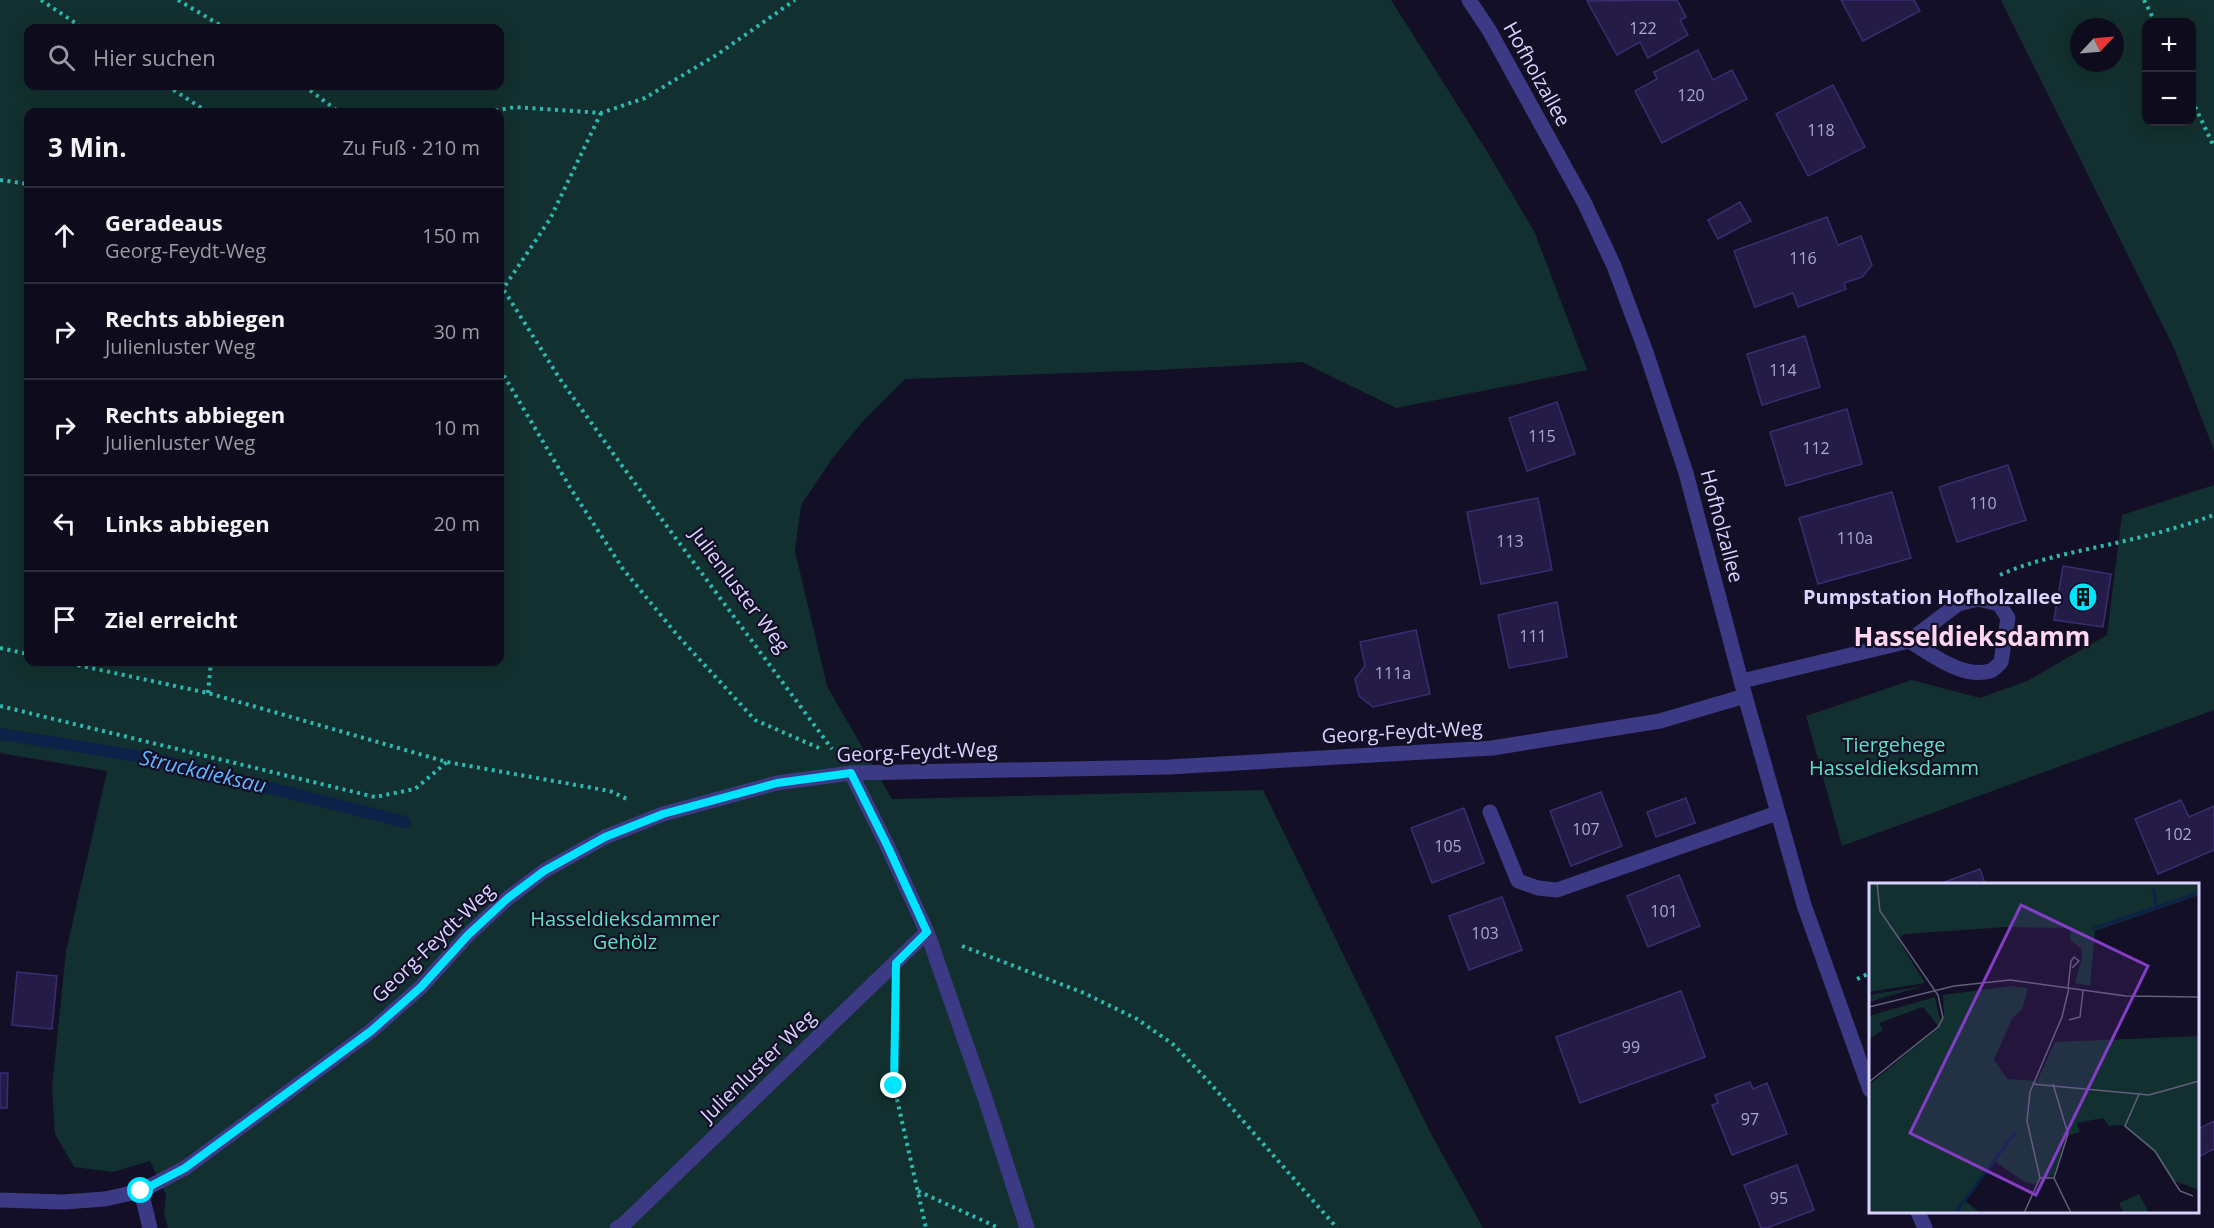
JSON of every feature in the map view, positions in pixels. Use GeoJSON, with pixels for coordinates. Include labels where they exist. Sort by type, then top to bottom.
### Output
{"type":"FeatureCollection","features":[{"type":"Feature","properties":{"kind":"street","name":"Hofholzallee"},"geometry":{"type":"LineString","coordinates":[[1469,0],[1489,30],[1584,202],[1614,266],[1646,352],[1686,473],[1745,696],[1804,905],[1869,1087]]}},
{"type":"Feature","properties":{"kind":"street"},"geometry":{"type":"LineString","coordinates":[[1742,681],[1910,641],[1958,604],[1978,599],[1999,604],[2008,618],[2001,662],[1991,671],[1972,672],[1948,664],[1910,641]]}},
{"type":"Feature","properties":{"kind":"street","name":"Georg-Feydt-Weg"},"geometry":{"type":"LineString","coordinates":[[0,1200],[105,1199],[141,1191],[185,1168],[371,1031],[421,987],[468,935],[508,898],[544,871],[605,837],[663,814],[777,783],[851,773],[1169,767],[1492,748],[1660,721],[1745,696]]}},
{"type":"Feature","properties":{"kind":"street"},"geometry":{"type":"LineString","coordinates":[[851,773],[927,932],[986,1101],[1027,1228]]}},
{"type":"Feature","properties":{"kind":"street"},"geometry":{"type":"LineString","coordinates":[[1490,812],[1518,880],[1538,888],[1557,890],[1777,813]]}},
{"type":"Feature","properties":{"kind":"street","name":"Julienluster Weg"},"geometry":{"type":"LineString","coordinates":[[617,1228],[623,1225],[927,932]]}},
{"type":"Feature","properties":{"kind":"street"},"geometry":{"type":"LineString","coordinates":[[141,1191],[150,1228]]}},
{"type":"Feature","properties":{"kind":"street"},"geometry":{"type":"LineString","coordinates":[[1918,1213],[1925,1228]]}},
{"type":"Feature","properties":{"kind":"path"},"geometry":{"type":"LineString","coordinates":[[41,0],[77,24]]}},
{"type":"Feature","properties":{"kind":"path"},"geometry":{"type":"LineString","coordinates":[[178,0],[218,24]]}},
{"type":"Feature","properties":{"kind":"path"},"geometry":{"type":"LineString","coordinates":[[504,109],[516,107],[601,113],[645,98],[718,54],[795,0]]}},
{"type":"Feature","properties":{"kind":"path"},"geometry":{"type":"LineString","coordinates":[[2144,0],[2153,18]]}},
{"type":"Feature","properties":{"kind":"path"},"geometry":{"type":"LineString","coordinates":[[173,90],[202,108]]}},
{"type":"Feature","properties":{"kind":"path"},"geometry":{"type":"LineString","coordinates":[[309,90],[333,108]]}},
{"type":"Feature","properties":{"kind":"path"},"geometry":{"type":"LineString","coordinates":[[2196,109],[2214,147]]}},
{"type":"Feature","properties":{"kind":"path"},"geometry":{"type":"LineString","coordinates":[[504,286],[550,219],[601,113]]}},
{"type":"Feature","properties":{"kind":"path"},"geometry":{"type":"LineString","coordinates":[[0,180],[24,183]]}},
{"type":"Feature","properties":{"kind":"path","name":"Julienluster Weg"},"geometry":{"type":"LineString","coordinates":[[504,295],[620,463],[835,753],[812,746],[754,720],[678,636],[623,569],[571,489],[504,376]]}},
{"type":"Feature","properties":{"kind":"path"},"geometry":{"type":"LineString","coordinates":[[1978,599],[1995,577],[2027,563],[2107,545],[2214,515]]}},
{"type":"Feature","properties":{"kind":"path"},"geometry":{"type":"LineString","coordinates":[[0,648],[24,653]]}},
{"type":"Feature","properties":{"kind":"path"},"geometry":{"type":"LineString","coordinates":[[82,666],[208,693],[447,762],[610,791],[663,814]]}},
{"type":"Feature","properties":{"kind":"path"},"geometry":{"type":"LineString","coordinates":[[208,693],[211,666]]}},
{"type":"Feature","properties":{"kind":"path"},"geometry":{"type":"LineString","coordinates":[[0,706],[375,797],[415,789],[447,762]]}},
{"type":"Feature","properties":{"kind":"path"},"geometry":{"type":"LineString","coordinates":[[927,932],[1084,993],[1137,1019],[1173,1046],[1209,1082],[1337,1228]]}},
{"type":"Feature","properties":{"kind":"path"},"geometry":{"type":"LineString","coordinates":[[896,963],[894,1086],[926,1228]]}},
{"type":"Feature","properties":{"kind":"path"},"geometry":{"type":"LineString","coordinates":[[918,1190],[999,1228]]}},
{"type":"Feature","properties":{"kind":"green space","name":"Hasseldieksdammer Gehölz"},"geometry":{"type":"Polygon","coordinates":[[[0,0],[1391,0],[1488,153],[1535,233],[1587,370],[1396,408],[1302,362],[1158,370],[905,379],[864,420],[832,459],[801,505],[795,551],[827,686],[892,799],[1263,790],[1429,1130],[1483,1228],[168,1228],[164,1214],[166,1195],[150,1161],[113,1172],[74,1167],[55,1134],[52,1088],[66,951],[107,771],[0,753],[0,0]]]}},
{"type":"Feature","properties":{"kind":"green space"},"geometry":{"type":"Polygon","coordinates":[[[2001,0],[2214,0],[2214,450],[2174,348],[2001,0]]]}},
{"type":"Feature","properties":{"kind":"green space","name":"Tiergehege Hasseldieksdamm"},"geometry":{"type":"Polygon","coordinates":[[[2214,485],[2214,710],[1842,846],[1806,716],[1912,680],[1980,698],[2027,681],[2107,635],[2122,515],[2214,485]]]}},
{"type":"Feature","properties":{"kind":"building"},"geometry":{"type":"Polygon","coordinates":[[[1677,0],[1686,17],[1680,20],[1688,35],[1648,58],[1640,42],[1617,55],[1587,1],[1677,0]]]}},
{"type":"Feature","properties":{"kind":"building"},"geometry":{"type":"Polygon","coordinates":[[[1841,0],[1914,0],[1920,11],[1863,41],[1841,0]]]}},
{"type":"Feature","properties":{"kind":"building"},"geometry":{"type":"Polygon","coordinates":[[[1698,50],[1713,80],[1732,70],[1747,99],[1662,143],[1635,91],[1657,79],[1654,72],[1698,50]]]}},
{"type":"Feature","properties":{"kind":"building"},"geometry":{"type":"Polygon","coordinates":[[[1833,85],[1865,147],[1808,176],[1776,114],[1833,85]]]}},
{"type":"Feature","properties":{"kind":"building"},"geometry":{"type":"Polygon","coordinates":[[[1740,202],[1751,221],[1718,239],[1708,220],[1740,202]]]}},
{"type":"Feature","properties":{"kind":"building"},"geometry":{"type":"Polygon","coordinates":[[[1827,217],[1838,245],[1861,236],[1872,265],[1862,277],[1844,283],[1846,289],[1798,307],[1793,293],[1755,307],[1734,251],[1827,217]]]}},
{"type":"Feature","properties":{"kind":"building"},"geometry":{"type":"Polygon","coordinates":[[[1805,336],[1820,387],[1762,405],[1747,354],[1805,336]]]}},
{"type":"Feature","properties":{"kind":"building"},"geometry":{"type":"Polygon","coordinates":[[[1557,402],[1575,454],[1527,471],[1509,418],[1557,402]]]}},
{"type":"Feature","properties":{"kind":"building"},"geometry":{"type":"Polygon","coordinates":[[[1847,409],[1862,464],[1786,486],[1770,432],[1847,409]]]}},
{"type":"Feature","properties":{"kind":"building"},"geometry":{"type":"Polygon","coordinates":[[[2008,465],[2026,520],[1957,542],[1939,487],[2008,465]]]}},
{"type":"Feature","properties":{"kind":"building"},"geometry":{"type":"Polygon","coordinates":[[[1892,492],[1911,558],[1818,584],[1799,518],[1892,492]]]}},
{"type":"Feature","properties":{"kind":"building"},"geometry":{"type":"Polygon","coordinates":[[[1538,498],[1552,570],[1481,584],[1467,512],[1538,498]]]}},
{"type":"Feature","properties":{"kind":"building","name":"Pumpstation Hofholzallee"},"geometry":{"type":"Polygon","coordinates":[[[2063,566],[2111,574],[2103,627],[2054,620],[2063,566]]]}},
{"type":"Feature","properties":{"kind":"building"},"geometry":{"type":"Polygon","coordinates":[[[1557,602],[1567,657],[1509,668],[1498,615],[1557,602]]]}},
{"type":"Feature","properties":{"kind":"building"},"geometry":{"type":"Polygon","coordinates":[[[1416,630],[1430,694],[1373,707],[1359,696],[1355,679],[1365,666],[1360,642],[1416,630]]]}},
{"type":"Feature","properties":{"kind":"building"},"geometry":{"type":"Polygon","coordinates":[[[1601,792],[1622,846],[1571,866],[1550,811],[1601,792]]]}},
{"type":"Feature","properties":{"kind":"building"},"geometry":{"type":"Polygon","coordinates":[[[1686,798],[1695,823],[1656,837],[1647,812],[1686,798]]]}},
{"type":"Feature","properties":{"kind":"building"},"geometry":{"type":"Polygon","coordinates":[[[2181,800],[2189,817],[2214,806],[2214,850],[2158,874],[2135,819],[2181,800]]]}},
{"type":"Feature","properties":{"kind":"building"},"geometry":{"type":"Polygon","coordinates":[[[1464,808],[1484,863],[1432,883],[1411,828],[1464,808]]]}},
{"type":"Feature","properties":{"kind":"building"},"geometry":{"type":"Polygon","coordinates":[[[1980,869],[1985,883],[1942,883],[1980,869]]]}},
{"type":"Feature","properties":{"kind":"building"},"geometry":{"type":"Polygon","coordinates":[[[1679,875],[1700,926],[1648,947],[1627,896],[1679,875]]]}},
{"type":"Feature","properties":{"kind":"building"},"geometry":{"type":"Polygon","coordinates":[[[1502,897],[1522,950],[1469,970],[1449,916],[1502,897]]]}},
{"type":"Feature","properties":{"kind":"building"},"geometry":{"type":"Polygon","coordinates":[[[17,972],[57,976],[52,1029],[12,1025],[17,972]]]}},
{"type":"Feature","properties":{"kind":"building"},"geometry":{"type":"Polygon","coordinates":[[[1681,991],[1705,1057],[1580,1103],[1556,1037],[1681,991]]]}},
{"type":"Feature","properties":{"kind":"building"},"geometry":{"type":"Polygon","coordinates":[[[0,1073],[8,1073],[7,1108],[0,1108],[0,1073]]]}},
{"type":"Feature","properties":{"kind":"building"},"geometry":{"type":"Polygon","coordinates":[[[1750,1082],[1753,1089],[1767,1083],[1787,1134],[1732,1155],[1712,1105],[1718,1103],[1715,1095],[1750,1082]]]}},
{"type":"Feature","properties":{"kind":"building"},"geometry":{"type":"Polygon","coordinates":[[[2214,1121],[2214,1149],[2199,1156],[2199,1128],[2214,1121]]]}},
{"type":"Feature","properties":{"kind":"building"},"geometry":{"type":"Polygon","coordinates":[[[1797,1165],[1814,1210],[1767,1228],[1761,1228],[1744,1185],[1797,1165]]]}},
{"type":"Feature","properties":{"kind":"waterway","name":"Struckdieksau"},"geometry":{"type":"LineString","coordinates":[[0,734],[155,759],[405,822]]}},
{"type":"Feature","properties":{"kind":"place","name":"Pumpstation Hofholzallee"},"geometry":{"type":"Point","coordinates":[2083,597]}},
{"type":"Feature","properties":{"kind":"district","name":"Hasseldieksdamm"},"geometry":{"type":"Point","coordinates":[1972,637]}},
{"type":"Feature","properties":{"kind":"route"},"geometry":{"type":"LineString","coordinates":[[141,1191],[185,1168],[371,1031],[421,987],[468,935],[508,898],[544,871],[605,837],[663,814],[777,783],[851,773],[912,896],[927,932],[896,963],[894,1086]]}}]}
